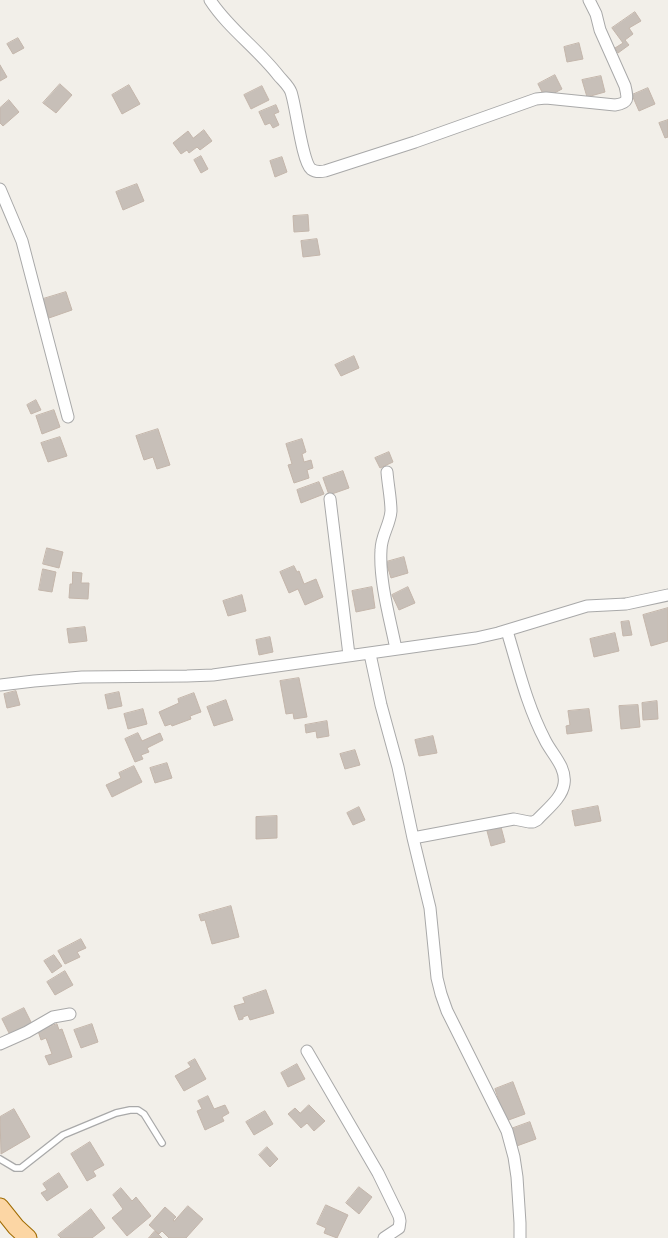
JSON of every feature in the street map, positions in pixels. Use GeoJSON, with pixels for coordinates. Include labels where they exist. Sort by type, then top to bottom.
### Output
{"type":"FeatureCollection","features":[{"type":"Feature","properties":{"kind":"main road"},"geometry":{"type":"LineString","coordinates":[[0,1207],[16,1227],[28,1238]]}},
{"type":"Feature","properties":{"kind":"street"},"geometry":{"type":"LineString","coordinates":[[210,0],[228,22],[269,63],[290,90],[306,161],[310,168],[318,172],[415,142],[536,99],[546,98],[615,105],[623,104],[627,101],[628,95],[626,86],[600,30],[596,14],[589,0]]}},
{"type":"Feature","properties":{"kind":"street"},"geometry":{"type":"LineString","coordinates":[[0,189],[22,241],[68,417]]}},
{"type":"Feature","properties":{"kind":"street"},"geometry":{"type":"LineString","coordinates":[[387,472],[391,511],[382,539],[382,576],[396,650]]}},
{"type":"Feature","properties":{"kind":"street"},"geometry":{"type":"LineString","coordinates":[[330,499],[349,655]]}},
{"type":"Feature","properties":{"kind":"street"},"geometry":{"type":"LineString","coordinates":[[0,685],[34,680],[82,677],[213,675],[349,655],[370,654],[476,638],[507,631],[587,606],[626,604],[668,595]]}},
{"type":"Feature","properties":{"kind":"street"},"geometry":{"type":"LineString","coordinates":[[413,838],[514,819],[533,822],[537,820],[561,794],[565,783],[564,774],[535,720],[507,631]]}},
{"type":"Feature","properties":{"kind":"street"},"geometry":{"type":"LineString","coordinates":[[370,654],[381,705],[398,767],[430,908],[441,994],[447,1011],[507,1131],[518,1177],[520,1238]]}},
{"type":"Feature","properties":{"kind":"street"},"geometry":{"type":"LineString","coordinates":[[0,1044],[27,1032],[54,1017],[70,1014]]}},
{"type":"Feature","properties":{"kind":"street"},"geometry":{"type":"LineString","coordinates":[[307,1051],[378,1172],[396,1208],[400,1220],[399,1228],[384,1238]]}},
{"type":"Feature","properties":{"kind":"lane"},"geometry":{"type":"LineString","coordinates":[[0,1159],[16,1168],[21,1168],[63,1134],[116,1113],[130,1110],[138,1110],[144,1114],[162,1143]]}},
{"type":"Feature","properties":{"kind":"building"},"geometry":{"type":"Polygon","coordinates":[[[635,12],[641,21],[629,28],[633,34],[625,40],[629,45],[618,53],[615,48],[623,43],[612,28],[635,12]]]}},
{"type":"Feature","properties":{"kind":"building"},"geometry":{"type":"Polygon","coordinates":[[[18,38],[24,48],[13,54],[7,44],[18,38]]]}},
{"type":"Feature","properties":{"kind":"building"},"geometry":{"type":"Polygon","coordinates":[[[579,43],[583,59],[567,62],[564,47],[579,43]]]}},
{"type":"Feature","properties":{"kind":"building"},"geometry":{"type":"Polygon","coordinates":[[[0,65],[7,77],[0,81],[0,65]]]}},
{"type":"Feature","properties":{"kind":"building"},"geometry":{"type":"Polygon","coordinates":[[[555,75],[562,89],[545,98],[538,84],[555,75]]]}},
{"type":"Feature","properties":{"kind":"building"},"geometry":{"type":"Polygon","coordinates":[[[601,76],[605,92],[587,97],[582,80],[601,76]]]}},
{"type":"Feature","properties":{"kind":"building"},"geometry":{"type":"Polygon","coordinates":[[[60,84],[72,95],[56,113],[43,103],[60,84]]]}},
{"type":"Feature","properties":{"kind":"building"},"geometry":{"type":"Polygon","coordinates":[[[129,85],[140,104],[122,114],[112,95],[129,85]]]}},
{"type":"Feature","properties":{"kind":"building"},"geometry":{"type":"Polygon","coordinates":[[[262,86],[269,100],[251,109],[244,95],[262,86]]]}},
{"type":"Feature","properties":{"kind":"building"},"geometry":{"type":"Polygon","coordinates":[[[648,88],[655,104],[639,111],[632,95],[648,88]]]}},
{"type":"Feature","properties":{"kind":"building"},"geometry":{"type":"Polygon","coordinates":[[[9,100],[19,112],[3,126],[0,123],[0,108],[9,100]]]}},
{"type":"Feature","properties":{"kind":"building"},"geometry":{"type":"Polygon","coordinates":[[[276,105],[279,112],[274,114],[279,125],[273,128],[270,123],[265,125],[259,112],[276,105]]]}},
{"type":"Feature","properties":{"kind":"building"},"geometry":{"type":"Polygon","coordinates":[[[668,120],[668,137],[665,138],[659,123],[668,120]]]}},
{"type":"Feature","properties":{"kind":"building"},"geometry":{"type":"Polygon","coordinates":[[[204,130],[212,141],[200,150],[197,147],[189,153],[187,150],[181,154],[173,143],[188,131],[193,138],[204,130]]]}},
{"type":"Feature","properties":{"kind":"building"},"geometry":{"type":"Polygon","coordinates":[[[201,156],[208,169],[201,173],[194,160],[201,156]]]}},
{"type":"Feature","properties":{"kind":"building"},"geometry":{"type":"Polygon","coordinates":[[[282,157],[287,172],[275,177],[270,161],[282,157]]]}},
{"type":"Feature","properties":{"kind":"building"},"geometry":{"type":"Polygon","coordinates":[[[137,184],[144,201],[123,210],[116,192],[137,184]]]}},
{"type":"Feature","properties":{"kind":"building"},"geometry":{"type":"Polygon","coordinates":[[[308,215],[309,231],[294,232],[293,216],[308,215]]]}},
{"type":"Feature","properties":{"kind":"building"},"geometry":{"type":"Polygon","coordinates":[[[317,239],[320,255],[303,257],[301,241],[317,239]]]}},
{"type":"Feature","properties":{"kind":"building"},"geometry":{"type":"Polygon","coordinates":[[[66,292],[72,310],[49,318],[43,299],[66,292]]]}},
{"type":"Feature","properties":{"kind":"building"},"geometry":{"type":"Polygon","coordinates":[[[354,356],[359,368],[341,376],[335,365],[354,356]]]}},
{"type":"Feature","properties":{"kind":"building"},"geometry":{"type":"Polygon","coordinates":[[[36,400],[41,410],[31,414],[27,405],[36,400]]]}},
{"type":"Feature","properties":{"kind":"building"},"geometry":{"type":"Polygon","coordinates":[[[54,410],[60,427],[42,434],[36,416],[54,410]]]}},
{"type":"Feature","properties":{"kind":"building"},"geometry":{"type":"Polygon","coordinates":[[[158,429],[170,465],[157,469],[153,457],[144,460],[136,436],[158,429]]]}},
{"type":"Feature","properties":{"kind":"building"},"geometry":{"type":"Polygon","coordinates":[[[60,437],[67,456],[48,462],[41,443],[60,437]]]}},
{"type":"Feature","properties":{"kind":"building"},"geometry":{"type":"Polygon","coordinates":[[[302,439],[306,452],[302,454],[304,462],[311,460],[313,468],[307,470],[309,478],[294,483],[288,465],[292,464],[286,444],[302,439]]]}},
{"type":"Feature","properties":{"kind":"building"},"geometry":{"type":"Polygon","coordinates":[[[389,452],[393,462],[380,468],[375,458],[389,452]]]}},
{"type":"Feature","properties":{"kind":"building"},"geometry":{"type":"Polygon","coordinates":[[[343,471],[349,488],[329,495],[323,478],[343,471]]]}},
{"type":"Feature","properties":{"kind":"building"},"geometry":{"type":"Polygon","coordinates":[[[319,482],[324,494],[301,503],[297,490],[319,482]]]}},
{"type":"Feature","properties":{"kind":"building"},"geometry":{"type":"Polygon","coordinates":[[[47,548],[63,552],[59,568],[43,564],[47,548]]]}},
{"type":"Feature","properties":{"kind":"building"},"geometry":{"type":"Polygon","coordinates":[[[404,557],[408,573],[391,578],[386,562],[404,557]]]}},
{"type":"Feature","properties":{"kind":"building"},"geometry":{"type":"Polygon","coordinates":[[[294,566],[297,572],[299,571],[304,584],[316,579],[323,597],[305,605],[298,589],[289,593],[280,572],[294,566]]]}},
{"type":"Feature","properties":{"kind":"building"},"geometry":{"type":"Polygon","coordinates":[[[43,569],[56,572],[52,592],[39,590],[43,569]]]}},
{"type":"Feature","properties":{"kind":"building"},"geometry":{"type":"Polygon","coordinates":[[[73,572],[82,573],[81,583],[89,583],[88,599],[69,598],[73,572]]]}},
{"type":"Feature","properties":{"kind":"building"},"geometry":{"type":"Polygon","coordinates":[[[372,587],[375,608],[356,612],[352,591],[372,587]]]}},
{"type":"Feature","properties":{"kind":"building"},"geometry":{"type":"Polygon","coordinates":[[[408,587],[415,603],[399,610],[392,595],[408,587]]]}},
{"type":"Feature","properties":{"kind":"building"},"geometry":{"type":"Polygon","coordinates":[[[242,595],[246,611],[228,616],[223,601],[242,595]]]}},
{"type":"Feature","properties":{"kind":"building"},"geometry":{"type":"Polygon","coordinates":[[[668,608],[668,641],[651,646],[643,615],[668,608]]]}},
{"type":"Feature","properties":{"kind":"building"},"geometry":{"type":"Polygon","coordinates":[[[629,621],[632,635],[623,636],[621,622],[629,621]]]}},
{"type":"Feature","properties":{"kind":"building"},"geometry":{"type":"Polygon","coordinates":[[[85,627],[87,641],[69,643],[67,629],[85,627]]]}},
{"type":"Feature","properties":{"kind":"building"},"geometry":{"type":"Polygon","coordinates":[[[615,633],[619,651],[594,657],[590,639],[615,633]]]}},
{"type":"Feature","properties":{"kind":"building"},"geometry":{"type":"Polygon","coordinates":[[[270,637],[273,652],[259,655],[256,640],[270,637]]]}},
{"type":"Feature","properties":{"kind":"building"},"geometry":{"type":"Polygon","coordinates":[[[299,678],[307,717],[294,719],[293,713],[286,714],[280,681],[299,678]]]}},
{"type":"Feature","properties":{"kind":"building"},"geometry":{"type":"Polygon","coordinates":[[[16,691],[20,705],[7,708],[4,694],[16,691]]]}},
{"type":"Feature","properties":{"kind":"building"},"geometry":{"type":"Polygon","coordinates":[[[119,692],[122,706],[108,709],[105,695],[119,692]]]}},
{"type":"Feature","properties":{"kind":"building"},"geometry":{"type":"Polygon","coordinates":[[[194,693],[201,712],[190,716],[191,719],[172,726],[171,724],[165,726],[159,712],[179,703],[178,699],[194,693]]]}},
{"type":"Feature","properties":{"kind":"building"},"geometry":{"type":"Polygon","coordinates":[[[226,700],[233,720],[214,726],[207,707],[226,700]]]}},
{"type":"Feature","properties":{"kind":"building"},"geometry":{"type":"Polygon","coordinates":[[[657,701],[658,719],[643,720],[642,703],[657,701]]]}},
{"type":"Feature","properties":{"kind":"building"},"geometry":{"type":"Polygon","coordinates":[[[638,705],[640,727],[621,729],[619,706],[638,705]]]}},
{"type":"Feature","properties":{"kind":"building"},"geometry":{"type":"Polygon","coordinates":[[[143,709],[147,724],[128,729],[124,714],[143,709]]]}},
{"type":"Feature","properties":{"kind":"building"},"geometry":{"type":"Polygon","coordinates":[[[589,709],[592,731],[567,734],[566,726],[570,725],[568,711],[589,709]]]}},
{"type":"Feature","properties":{"kind":"building"},"geometry":{"type":"Polygon","coordinates":[[[327,721],[329,736],[317,738],[316,731],[306,733],[305,725],[327,721]]]}},
{"type":"Feature","properties":{"kind":"building"},"geometry":{"type":"Polygon","coordinates":[[[138,733],[142,741],[160,733],[163,740],[147,748],[149,752],[141,755],[143,759],[135,762],[125,739],[138,733]]]}},
{"type":"Feature","properties":{"kind":"building"},"geometry":{"type":"Polygon","coordinates":[[[433,736],[437,753],[419,756],[415,740],[433,736]]]}},
{"type":"Feature","properties":{"kind":"building"},"geometry":{"type":"Polygon","coordinates":[[[355,750],[360,765],[345,769],[340,754],[355,750]]]}},
{"type":"Feature","properties":{"kind":"building"},"geometry":{"type":"Polygon","coordinates":[[[167,763],[172,778],[155,783],[150,768],[167,763]]]}},
{"type":"Feature","properties":{"kind":"building"},"geometry":{"type":"Polygon","coordinates":[[[134,766],[142,782],[112,797],[106,785],[121,778],[119,773],[134,766]]]}},
{"type":"Feature","properties":{"kind":"building"},"geometry":{"type":"Polygon","coordinates":[[[598,806],[601,821],[575,826],[572,811],[598,806]]]}},
{"type":"Feature","properties":{"kind":"building"},"geometry":{"type":"Polygon","coordinates":[[[359,807],[365,820],[353,825],[347,813],[359,807]]]}},
{"type":"Feature","properties":{"kind":"building"},"geometry":{"type":"Polygon","coordinates":[[[277,816],[277,838],[256,839],[256,817],[277,816]]]}},
{"type":"Feature","properties":{"kind":"building"},"geometry":{"type":"Polygon","coordinates":[[[501,827],[505,842],[491,846],[487,831],[501,827]]]}},
{"type":"Feature","properties":{"kind":"building"},"geometry":{"type":"Polygon","coordinates":[[[231,906],[239,937],[212,944],[205,920],[201,921],[199,915],[231,906]]]}},
{"type":"Feature","properties":{"kind":"building"},"geometry":{"type":"Polygon","coordinates":[[[81,939],[86,948],[77,952],[80,957],[65,964],[58,951],[81,939]]]}},
{"type":"Feature","properties":{"kind":"building"},"geometry":{"type":"Polygon","coordinates":[[[54,955],[62,966],[52,973],[44,961],[54,955]]]}},
{"type":"Feature","properties":{"kind":"building"},"geometry":{"type":"Polygon","coordinates":[[[65,971],[73,985],[55,995],[47,982],[65,971]]]}},
{"type":"Feature","properties":{"kind":"building"},"geometry":{"type":"Polygon","coordinates":[[[266,990],[274,1013],[250,1020],[248,1015],[239,1020],[234,1006],[245,1003],[243,998],[266,990]]]}},
{"type":"Feature","properties":{"kind":"building"},"geometry":{"type":"Polygon","coordinates":[[[24,1008],[33,1026],[11,1037],[2,1019],[24,1008]]]}},
{"type":"Feature","properties":{"kind":"building"},"geometry":{"type":"Polygon","coordinates":[[[57,1024],[59,1030],[62,1029],[72,1057],[49,1065],[45,1056],[52,1054],[46,1038],[41,1040],[38,1031],[57,1024]]]}},
{"type":"Feature","properties":{"kind":"building"},"geometry":{"type":"Polygon","coordinates":[[[92,1024],[98,1042],[81,1048],[74,1030],[92,1024]]]}},
{"type":"Feature","properties":{"kind":"building"},"geometry":{"type":"Polygon","coordinates":[[[195,1059],[206,1079],[184,1091],[175,1076],[191,1067],[188,1063],[195,1059]]]}},
{"type":"Feature","properties":{"kind":"building"},"geometry":{"type":"Polygon","coordinates":[[[297,1064],[305,1079],[288,1087],[281,1073],[297,1064]]]}},
{"type":"Feature","properties":{"kind":"building"},"geometry":{"type":"Polygon","coordinates":[[[513,1082],[525,1114],[506,1121],[495,1089],[513,1082]]]}},
{"type":"Feature","properties":{"kind":"building"},"geometry":{"type":"Polygon","coordinates":[[[208,1096],[214,1109],[225,1105],[229,1113],[222,1117],[224,1121],[205,1130],[197,1111],[202,1109],[198,1101],[208,1096]]]}},
{"type":"Feature","properties":{"kind":"building"},"geometry":{"type":"Polygon","coordinates":[[[309,1105],[325,1121],[314,1131],[307,1123],[301,1128],[288,1114],[295,1108],[300,1113],[309,1105]]]}},
{"type":"Feature","properties":{"kind":"building"},"geometry":{"type":"Polygon","coordinates":[[[14,1109],[30,1137],[1,1154],[0,1117],[14,1109]]]}},
{"type":"Feature","properties":{"kind":"building"},"geometry":{"type":"Polygon","coordinates":[[[265,1111],[273,1124],[254,1135],[246,1122],[265,1111]]]}},
{"type":"Feature","properties":{"kind":"building"},"geometry":{"type":"Polygon","coordinates":[[[530,1122],[536,1139],[514,1147],[508,1130],[530,1122]]]}},
{"type":"Feature","properties":{"kind":"building"},"geometry":{"type":"Polygon","coordinates":[[[90,1142],[104,1165],[93,1171],[96,1176],[87,1181],[71,1154],[90,1142]]]}},
{"type":"Feature","properties":{"kind":"building"},"geometry":{"type":"Polygon","coordinates":[[[267,1147],[278,1159],[270,1167],[259,1155],[267,1147]]]}},
{"type":"Feature","properties":{"kind":"building"},"geometry":{"type":"Polygon","coordinates":[[[59,1173],[68,1187],[47,1201],[41,1193],[47,1190],[43,1184],[59,1173]]]}},
{"type":"Feature","properties":{"kind":"building"},"geometry":{"type":"Polygon","coordinates":[[[359,1187],[372,1197],[359,1214],[346,1203],[359,1187]]]}},
{"type":"Feature","properties":{"kind":"building"},"geometry":{"type":"Polygon","coordinates":[[[121,1188],[132,1201],[136,1197],[151,1216],[127,1236],[112,1218],[123,1209],[113,1195],[121,1188]]]}},
{"type":"Feature","properties":{"kind":"building"},"geometry":{"type":"Polygon","coordinates":[[[326,1205],[348,1215],[337,1238],[324,1233],[326,1228],[317,1224],[326,1205]]]}},
{"type":"Feature","properties":{"kind":"building"},"geometry":{"type":"Polygon","coordinates":[[[188,1206],[203,1219],[186,1238],[169,1238],[162,1231],[159,1234],[149,1225],[165,1207],[176,1217],[173,1220],[174,1221],[188,1206]]]}},
{"type":"Feature","properties":{"kind":"building"},"geometry":{"type":"Polygon","coordinates":[[[91,1209],[105,1228],[92,1238],[61,1238],[58,1235],[91,1209]]]}},
{"type":"Feature","properties":{"kind":"building"},"geometry":{"type":"Polygon","coordinates":[[[155,1231],[162,1238],[149,1238],[155,1231]]]}}]}
